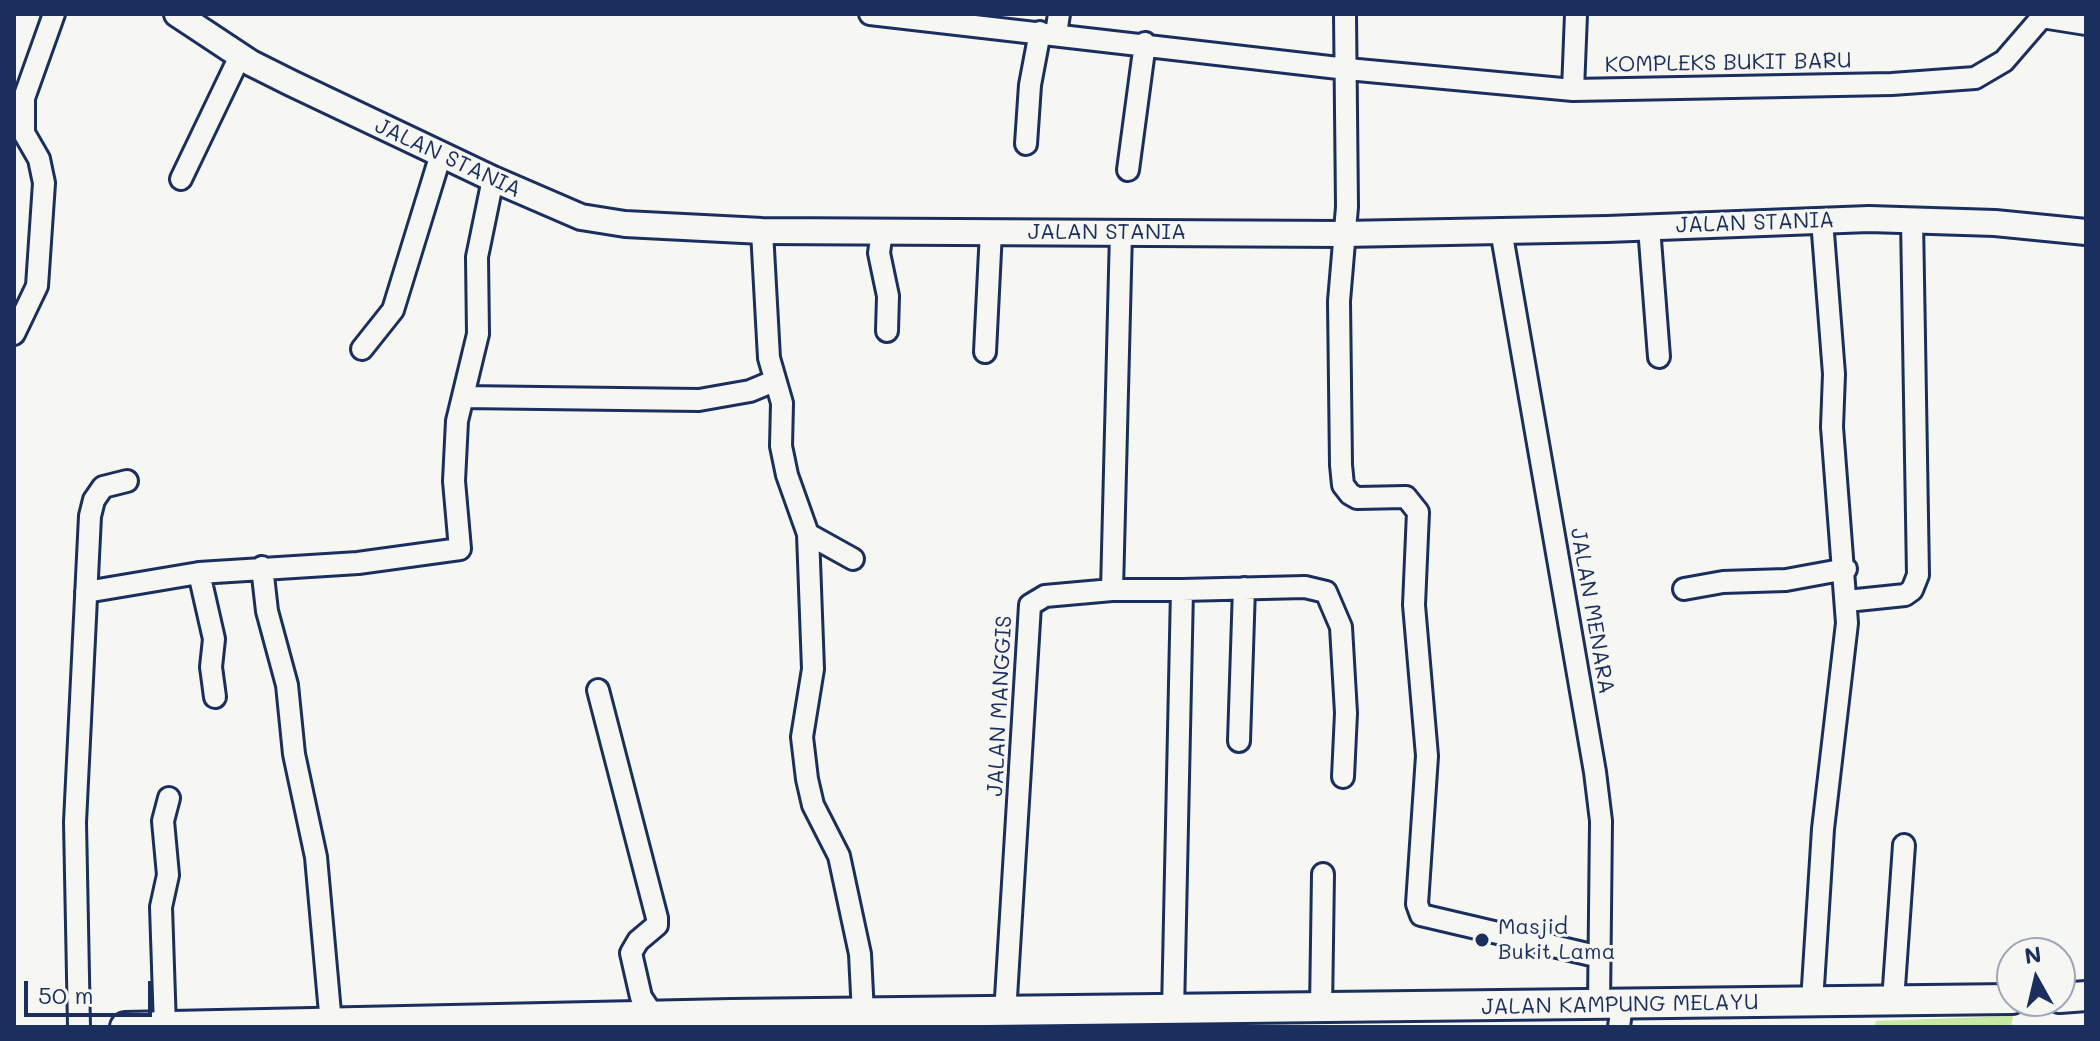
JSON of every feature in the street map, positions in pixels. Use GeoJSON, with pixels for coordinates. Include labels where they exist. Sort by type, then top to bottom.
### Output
{"type":"FeatureCollection","features":[{"type":"Feature","properties":{"kind":"main road","name":"JALAN KAMPUNG MELAYU"},"geometry":{"type":"LineString","coordinates":[[125,1027],[595,1022],[645,1018],[863,1014],[1090,1020],[1173,1012],[1282,1018],[1321,1009],[1484,1017],[1812,1002],[1996,999]]}},
{"type":"Feature","properties":{"kind":"street"},"geometry":{"type":"LineString","coordinates":[[14,334],[24,297],[41,256],[44,183],[39,159],[19,133],[24,98],[54,14]]}},
{"type":"Feature","properties":{"kind":"street","name":"JALAN STANIA"},"geometry":{"type":"LineString","coordinates":[[177,14],[240,56],[543,202],[598,220],[762,231],[1343,234],[1912,220],[2086,232]]}},
{"type":"Feature","properties":{"kind":"street","name":"KOMPLEKS BUKIT BARU"},"geometry":{"type":"LineString","coordinates":[[870,14],[1051,27],[1145,43],[1347,69],[1573,90],[1892,84],[1975,78],[2004,61],[2036,16],[2086,24]]}},
{"type":"Feature","properties":{"kind":"street"},"geometry":{"type":"LineString","coordinates":[[1345,14],[1347,207],[1339,315],[1343,485],[1357,498],[1406,497],[1418,512],[1414,605],[1427,756],[1417,904],[1421,915],[1600,957]]}},
{"type":"Feature","properties":{"kind":"street"},"geometry":{"type":"LineString","coordinates":[[1573,90],[1576,14]]}},
{"type":"Feature","properties":{"kind":"street"},"geometry":{"type":"LineString","coordinates":[[1026,144],[1030,85],[1051,27]]}},
{"type":"Feature","properties":{"kind":"street"},"geometry":{"type":"LineString","coordinates":[[1128,170],[1145,43]]}},
{"type":"Feature","properties":{"kind":"street"},"geometry":{"type":"LineString","coordinates":[[181,179],[240,56]]}},
{"type":"Feature","properties":{"kind":"street"},"geometry":{"type":"LineString","coordinates":[[362,349],[393,310],[441,154]]}},
{"type":"Feature","properties":{"kind":"street"},"geometry":{"type":"LineString","coordinates":[[86,592],[199,573],[358,563],[460,549],[454,481],[457,421],[478,334],[477,257],[493,179]]}},
{"type":"Feature","properties":{"kind":"street"},"geometry":{"type":"LineString","coordinates":[[1812,1002],[1821,843],[1847,623],[1846,569],[1832,427],[1834,374],[1822,220]]}},
{"type":"Feature","properties":{"kind":"street"},"geometry":{"type":"LineString","coordinates":[[1847,601],[1905,595],[1912,590],[1918,575],[1912,220]]}},
{"type":"Feature","properties":{"kind":"street"},"geometry":{"type":"LineString","coordinates":[[1649,227],[1659,357]]}},
{"type":"Feature","properties":{"kind":"street","name":"JALAN MENARA"},"geometry":{"type":"LineString","coordinates":[[1501,230],[1595,772],[1601,821],[1600,957],[1613,1012]]}},
{"type":"Feature","properties":{"kind":"street"},"geometry":{"type":"LineString","coordinates":[[762,231],[769,358],[782,403],[781,446],[787,475],[808,534],[813,669],[802,737],[807,779],[813,805],[839,856],[860,954],[863,1014]]}},
{"type":"Feature","properties":{"kind":"street"},"geometry":{"type":"LineString","coordinates":[[882,231],[879,253],[888,296],[887,331]]}},
{"type":"Feature","properties":{"kind":"street"},"geometry":{"type":"LineString","coordinates":[[985,352],[991,231]]}},
{"type":"Feature","properties":{"kind":"street"},"geometry":{"type":"LineString","coordinates":[[1121,232],[1112,590],[1305,587],[1326,592],[1341,627],[1346,713],[1343,777]]}},
{"type":"Feature","properties":{"kind":"street"},"geometry":{"type":"LineString","coordinates":[[463,397],[699,400],[750,391],[774,381]]}},
{"type":"Feature","properties":{"kind":"street"},"geometry":{"type":"LineString","coordinates":[[79,1027],[75,822],[86,592],[94,500],[110,482],[127,481]]}},
{"type":"Feature","properties":{"kind":"street"},"geometry":{"type":"LineString","coordinates":[[808,534],[853,559]]}},
{"type":"Feature","properties":{"kind":"street"},"geometry":{"type":"LineString","coordinates":[[262,567],[267,611],[287,685],[294,754],[316,857],[341,1025]]}},
{"type":"Feature","properties":{"kind":"street"},"geometry":{"type":"LineString","coordinates":[[1684,589],[1723,582],[1786,580],[1846,569]]}},
{"type":"Feature","properties":{"kind":"street"},"geometry":{"type":"LineString","coordinates":[[199,573],[214,639],[211,667],[215,697]]}},
{"type":"Feature","properties":{"kind":"street"},"geometry":{"type":"LineString","coordinates":[[1239,741],[1244,588]]}},
{"type":"Feature","properties":{"kind":"street","name":"JALAN MANGGIS"},"geometry":{"type":"LineString","coordinates":[[990,1018],[1030,605],[1045,596],[1112,590]]}},
{"type":"Feature","properties":{"kind":"street"},"geometry":{"type":"LineString","coordinates":[[1173,1012],[1182,590]]}},
{"type":"Feature","properties":{"kind":"street"},"geometry":{"type":"LineString","coordinates":[[598,690],[657,918],[657,925],[638,941],[631,953],[645,1018]]}},
{"type":"Feature","properties":{"kind":"street"},"geometry":{"type":"LineString","coordinates":[[165,1027],[161,907],[168,875],[163,821],[169,798]]}},
{"type":"Feature","properties":{"kind":"street"},"geometry":{"type":"LineString","coordinates":[[1893,1001],[1904,845]]}},
{"type":"Feature","properties":{"kind":"street"},"geometry":{"type":"LineString","coordinates":[[1321,1009],[1323,874]]}},
{"type":"Feature","properties":{"kind":"green space"},"geometry":{"type":"Polygon","coordinates":[[[2013,1017],[2011,1027],[1874,1027],[1876,1021],[2013,1017]]]}},
{"type":"Feature","properties":{"kind":"place","name":"Masjid Bukit Lama"},"geometry":{"type":"Point","coordinates":[1482,940]}}]}
